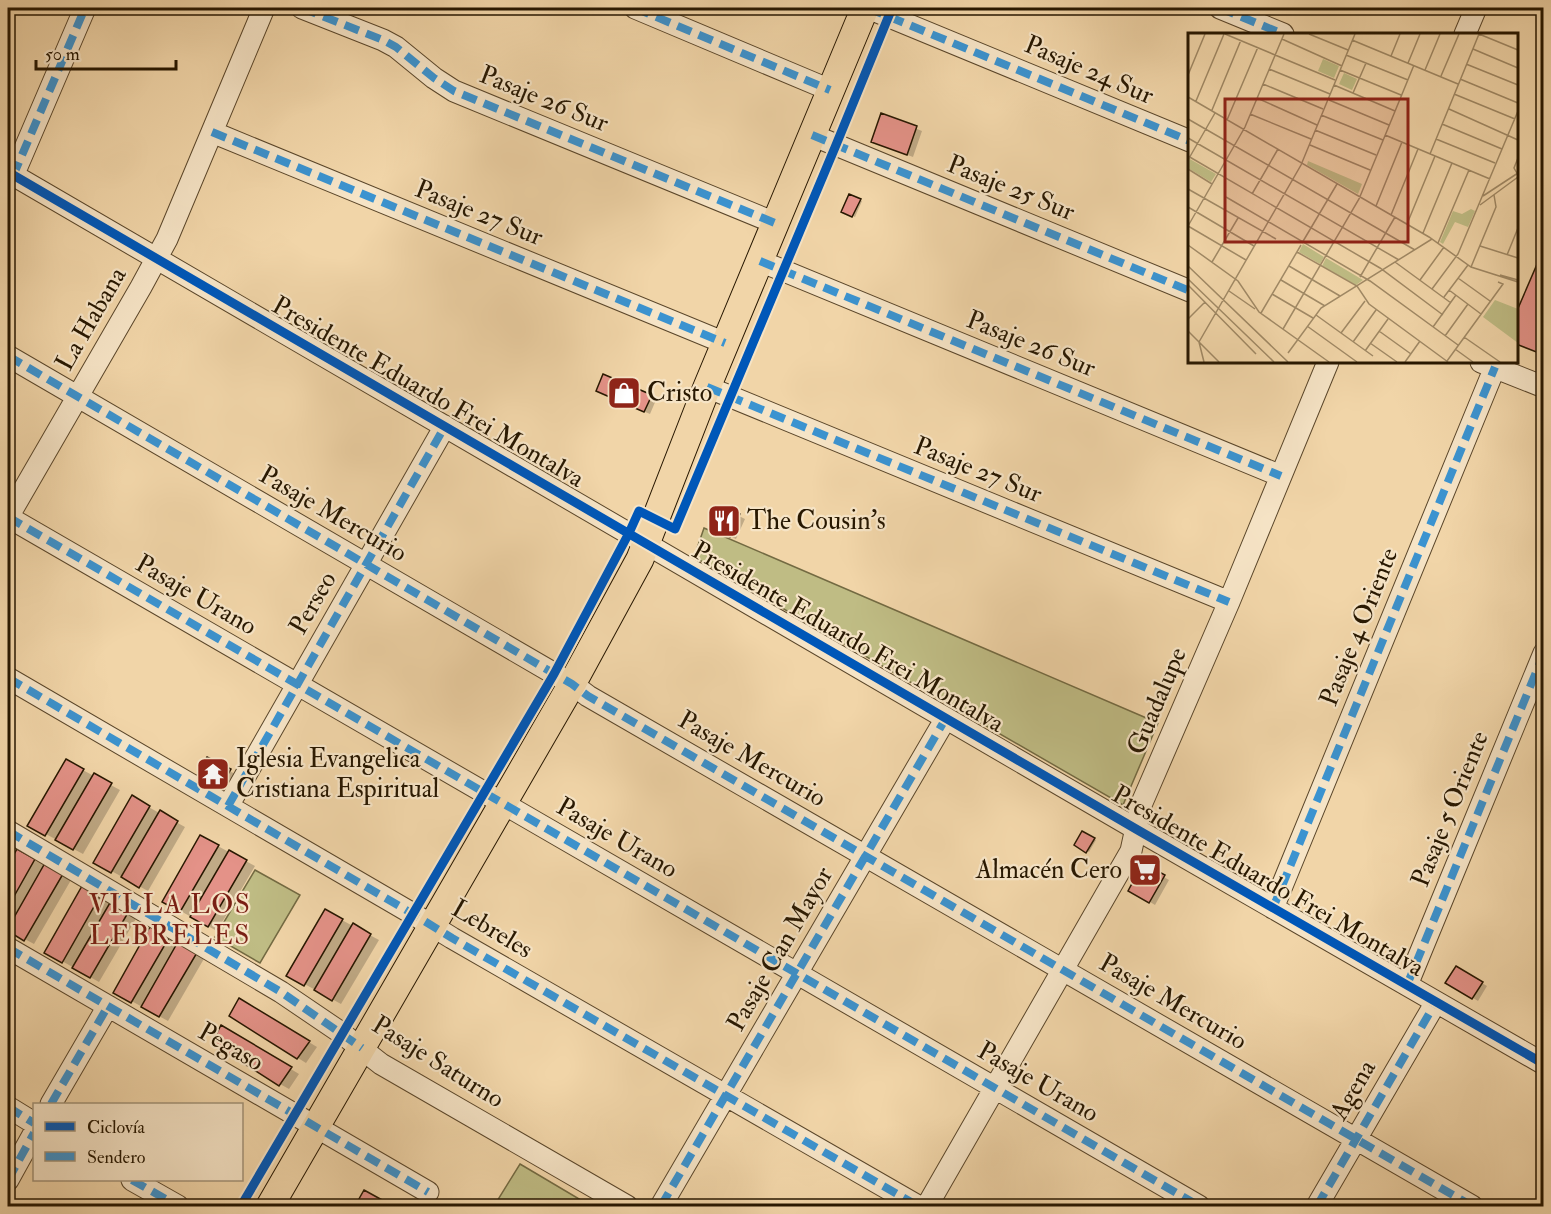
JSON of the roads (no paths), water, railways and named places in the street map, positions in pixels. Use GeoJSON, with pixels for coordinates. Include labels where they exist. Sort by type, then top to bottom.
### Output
{"type":"FeatureCollection","features":[{"type":"Feature","properties":{"kind":"main road"},"geometry":{"type":"LineString","coordinates":[[270,1206],[572,684],[648,544],[707,387],[866,8]]}},
{"type":"Feature","properties":{"kind":"street"},"geometry":{"type":"LineString","coordinates":[[10,174],[85,8]]}},
{"type":"Feature","properties":{"kind":"street","name":"La Habana"},"geometry":{"type":"LineString","coordinates":[[8,517],[157,259],[264,8]]}},
{"type":"Feature","properties":{"kind":"street","name":"Pasaje 26 Sur"},"geometry":{"type":"LineString","coordinates":[[302,8],[396,47],[454,91],[775,223]]}},
{"type":"Feature","properties":{"kind":"street"},"geometry":{"type":"LineString","coordinates":[[634,8],[831,90]]}},
{"type":"Feature","properties":{"kind":"street","name":"Pasaje 24 Sur"},"geometry":{"type":"LineString","coordinates":[[866,8],[1188,140]]}},
{"type":"Feature","properties":{"kind":"street"},"geometry":{"type":"LineString","coordinates":[[1220,8],[1281,33]]}},
{"type":"Feature","properties":{"kind":"street"},"geometry":{"type":"LineString","coordinates":[[1464,33],[1476,8]]}},
{"type":"Feature","properties":{"kind":"street","name":"Pasaje 27 Sur"},"geometry":{"type":"LineString","coordinates":[[212,132],[726,343]]}},
{"type":"Feature","properties":{"kind":"street","name":"Pasaje 25 Sur"},"geometry":{"type":"LineString","coordinates":[[812,135],[1188,290]]}},
{"type":"Feature","properties":{"kind":"street","name":"Presidente Eduardo Frei Montalva"},"geometry":{"type":"LineString","coordinates":[[10,174],[1136,829],[1436,1002],[1542,1060]]}},
{"type":"Feature","properties":{"kind":"street","name":"Pasaje 26 Sur"},"geometry":{"type":"LineString","coordinates":[[760,261],[1281,477]]}},
{"type":"Feature","properties":{"kind":"street","name":"Pasaje Mercurio"},"geometry":{"type":"LineString","coordinates":[[8,356],[572,684],[598,702],[1472,1206]]}},
{"type":"Feature","properties":{"kind":"street","name":"Guadalupe"},"geometry":{"type":"LineString","coordinates":[[927,1206],[1131,851],[1141,805],[1229,602],[1328,363]]}},
{"type":"Feature","properties":{"kind":"street"},"geometry":{"type":"LineString","coordinates":[[1488,364],[1544,387]]}},
{"type":"Feature","properties":{"kind":"street","name":"Pasaje 4 Oriente"},"geometry":{"type":"LineString","coordinates":[[1273,908],[1488,364]]}},
{"type":"Feature","properties":{"kind":"street","name":"Pasaje 27 Sur"},"geometry":{"type":"LineString","coordinates":[[707,387],[1229,602]]}},
{"type":"Feature","properties":{"kind":"street","name":"Perseo"},"geometry":{"type":"LineString","coordinates":[[228,806],[444,426]]}},
{"type":"Feature","properties":{"kind":"street","name":"Pasaje Urano"},"geometry":{"type":"LineString","coordinates":[[8,517],[1199,1206]]}},
{"type":"Feature","properties":{"kind":"street","name":"Pasaje 5 Oriente"},"geometry":{"type":"LineString","coordinates":[[1407,985],[1544,653]]}},
{"type":"Feature","properties":{"kind":"street","name":"Lebreles"},"geometry":{"type":"LineString","coordinates":[[8,678],[452,938],[918,1206]]}},
{"type":"Feature","properties":{"kind":"street","name":"Pasaje Can Mayor"},"geometry":{"type":"LineString","coordinates":[[661,1206],[946,718]]}},
{"type":"Feature","properties":{"kind":"street","name":"Pasaje Saturno"},"geometry":{"type":"LineString","coordinates":[[8,831],[281,992],[340,1032],[381,1064],[627,1206]]}},
{"type":"Feature","properties":{"kind":"street","name":"Pegaso"},"geometry":{"type":"LineString","coordinates":[[8,948],[428,1192]]}},
{"type":"Feature","properties":{"kind":"street","name":"Agena"},"geometry":{"type":"LineString","coordinates":[[1317,1206],[1436,1002]]}},
{"type":"Feature","properties":{"kind":"street"},"geometry":{"type":"LineString","coordinates":[[52,1103],[108,1006]]}},
{"type":"Feature","properties":{"kind":"street"},"geometry":{"type":"LineString","coordinates":[[8,1107],[33,1122]]}},
{"type":"Feature","properties":{"kind":"street"},"geometry":{"type":"LineString","coordinates":[[8,1180],[33,1135]]}},
{"type":"Feature","properties":{"kind":"street"},"geometry":{"type":"LineString","coordinates":[[135,1181],[178,1206]]}},
{"type":"Feature","properties":{"kind":"place","name":"Cristo"},"geometry":{"type":"Point","coordinates":[624,393]}},
{"type":"Feature","properties":{"kind":"place","name":"The Cousin's"},"geometry":{"type":"Point","coordinates":[724,521]}},
{"type":"Feature","properties":{"kind":"place","name":"Iglesia Evangelica Cristiana Espiritual"},"geometry":{"type":"Point","coordinates":[213,774]}},
{"type":"Feature","properties":{"kind":"place","name":"Almacén Cero"},"geometry":{"type":"Point","coordinates":[1145,870]}},
{"type":"Feature","properties":{"kind":"district","name":"VILLA LOS LEBRELES"},"geometry":{"type":"Point","coordinates":[170,920]}}]}
